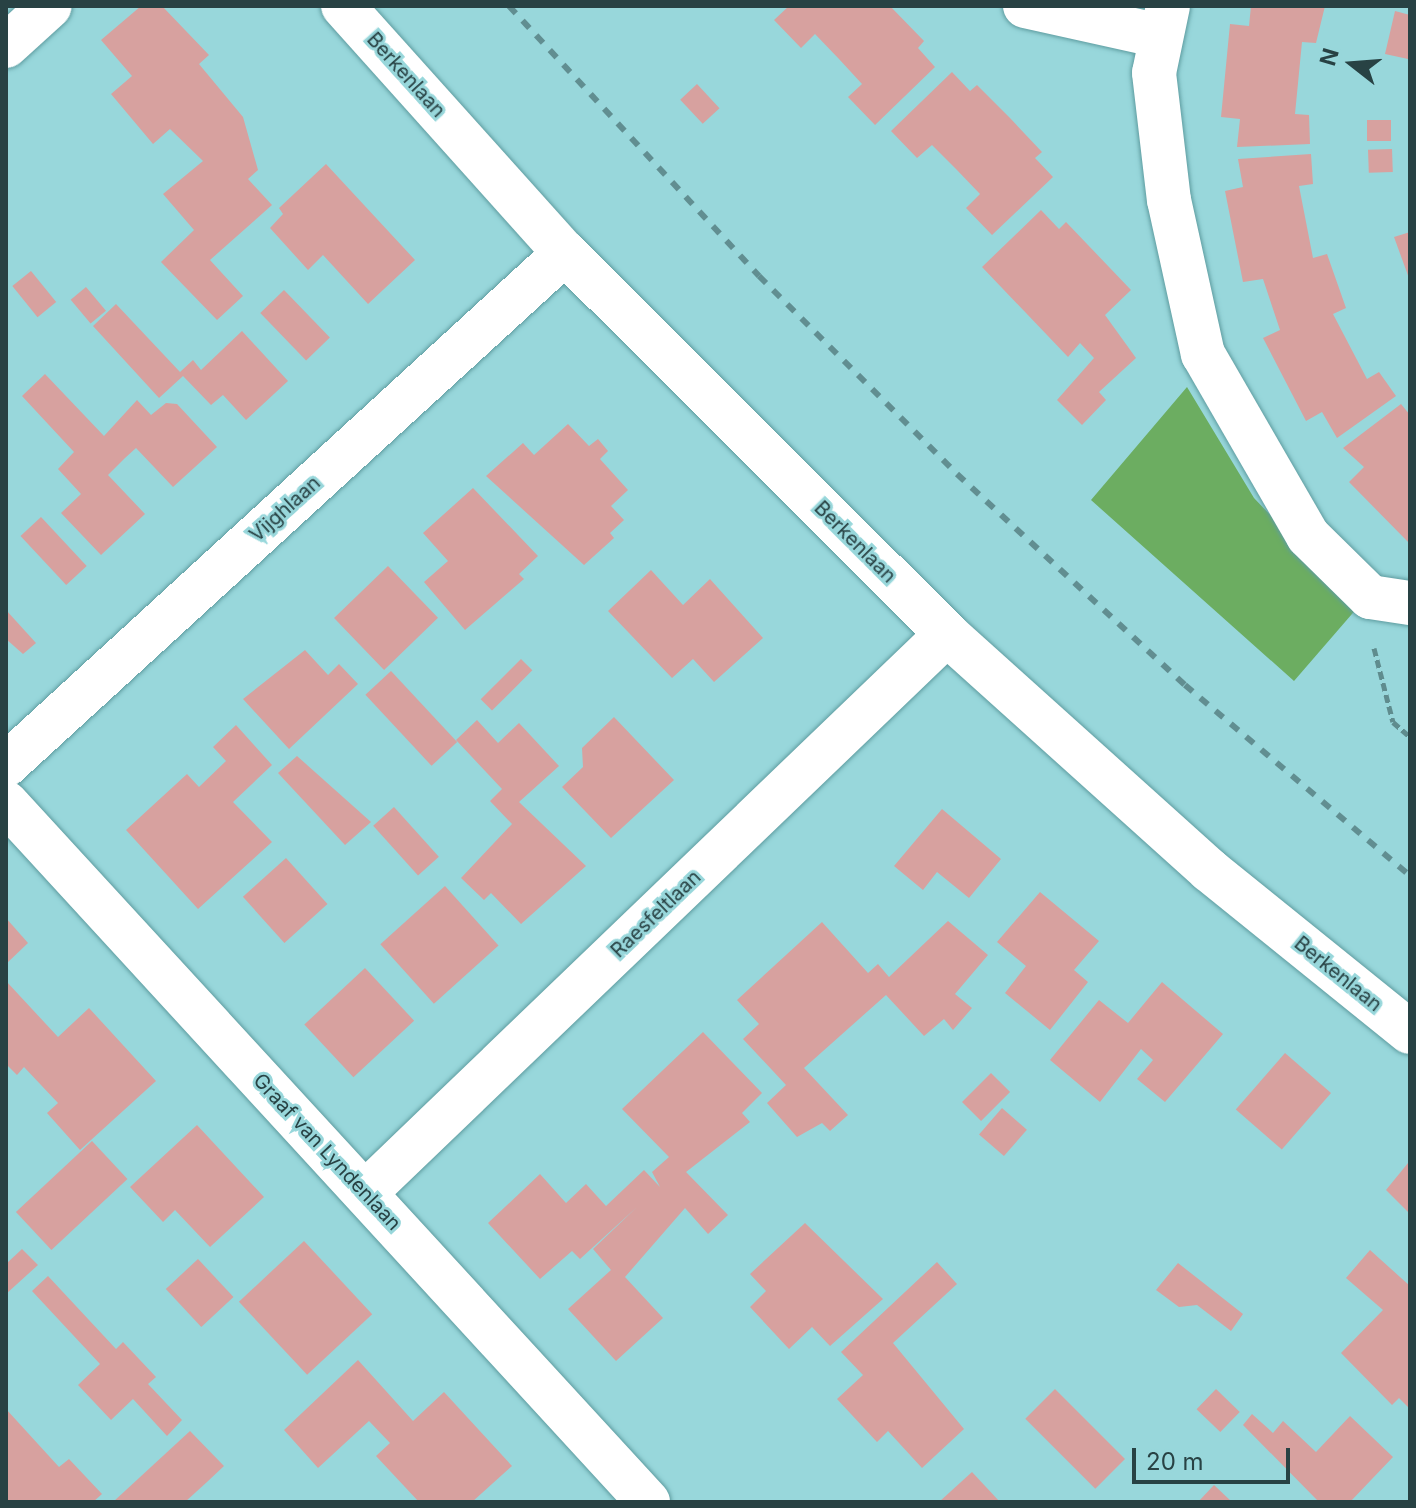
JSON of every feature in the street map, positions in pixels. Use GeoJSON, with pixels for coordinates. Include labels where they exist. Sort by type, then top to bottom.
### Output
{"type":"FeatureCollection","features":[{"type":"Feature","properties":{"kind":"street"},"geometry":{"type":"LineString","coordinates":[[6,46],[50,6]]}},
{"type":"Feature","properties":{"kind":"street","name":"Berkenlaan"},"geometry":{"type":"LineString","coordinates":[[343,6],[565,253],[947,634],[1209,870],[1410,1032]]}},
{"type":"Feature","properties":{"kind":"street"},"geometry":{"type":"LineString","coordinates":[[1025,6],[1162,21],[1169,200],[1203,354],[1308,536],[1390,600]]}},
{"type":"Feature","properties":{"kind":"street","name":"Vijghlaan"},"geometry":{"type":"LineString","coordinates":[[6,765],[565,253]]}},
{"type":"Feature","properties":{"kind":"street","name":"Raesfeltlaan"},"geometry":{"type":"LineString","coordinates":[[365,1193],[947,634]]}},
{"type":"Feature","properties":{"kind":"street","name":"Graaf van Lyndenlaan"},"geometry":{"type":"LineString","coordinates":[[6,803],[648,1502]]}},
{"type":"Feature","properties":{"kind":"path"},"geometry":{"type":"LineString","coordinates":[[1390,600],[1389,708],[1410,737]]}},
{"type":"Feature","properties":{"kind":"green space"},"geometry":{"type":"Polygon","coordinates":[[[1187,387],[1254,498],[1358,607],[1294,681],[1091,500],[1187,387]]]}},
{"type":"Feature","properties":{"kind":"building"},"geometry":{"type":"Polygon","coordinates":[[[141,6],[162,6],[209,55],[199,64],[243,117],[258,170],[248,179],[272,205],[210,260],[243,296],[217,320],[161,262],[194,230],[163,194],[203,161],[170,129],[153,144],[111,94],[132,76],[101,40],[141,6]]]}},
{"type":"Feature","properties":{"kind":"building"},"geometry":{"type":"Polygon","coordinates":[[[789,6],[890,6],[924,41],[918,48],[935,67],[875,125],[848,97],[862,84],[815,34],[801,48],[774,20],[789,6]]]}},
{"type":"Feature","properties":{"kind":"building"},"geometry":{"type":"Polygon","coordinates":[[[1251,6],[1325,6],[1316,43],[1302,42],[1295,114],[1309,115],[1310,144],[1237,147],[1240,119],[1221,117],[1230,24],[1249,26],[1251,6]]]}},
{"type":"Feature","properties":{"kind":"building"},"geometry":{"type":"Polygon","coordinates":[[[1395,11],[1410,15],[1408,59],[1385,54],[1395,11]]]}},
{"type":"Feature","properties":{"kind":"building"},"geometry":{"type":"Polygon","coordinates":[[[952,72],[970,91],[977,85],[1010,118],[1042,152],[1035,158],[1053,177],[992,235],[966,208],[980,194],[956,169],[932,145],[917,158],[891,131],[952,72]]]}},
{"type":"Feature","properties":{"kind":"building"},"geometry":{"type":"Polygon","coordinates":[[[697,84],[720,108],[703,124],[680,100],[697,84]]]}},
{"type":"Feature","properties":{"kind":"building"},"geometry":{"type":"Polygon","coordinates":[[[1367,120],[1391,120],[1391,141],[1367,141],[1367,120]]]}},
{"type":"Feature","properties":{"kind":"building"},"geometry":{"type":"Polygon","coordinates":[[[1392,149],[1393,172],[1369,173],[1368,150],[1392,149]]]}},
{"type":"Feature","properties":{"kind":"building"},"geometry":{"type":"Polygon","coordinates":[[[1311,154],[1313,184],[1299,186],[1313,258],[1327,254],[1346,308],[1333,314],[1367,379],[1379,372],[1396,396],[1337,438],[1322,412],[1306,421],[1263,338],[1280,330],[1263,279],[1243,282],[1225,191],[1243,187],[1238,159],[1311,154]]]}},
{"type":"Feature","properties":{"kind":"building"},"geometry":{"type":"Polygon","coordinates":[[[326,164],[415,260],[368,304],[323,255],[308,270],[270,228],[283,214],[279,208],[326,164]]]}},
{"type":"Feature","properties":{"kind":"building"},"geometry":{"type":"Polygon","coordinates":[[[1041,210],[1059,229],[1066,222],[1131,290],[1105,315],[1136,358],[1099,392],[1106,400],[1082,425],[1057,400],[1094,358],[1080,343],[1068,357],[982,267],[1041,210]]]}},
{"type":"Feature","properties":{"kind":"building"},"geometry":{"type":"Polygon","coordinates":[[[1410,232],[1410,281],[1394,237],[1410,232]]]}},
{"type":"Feature","properties":{"kind":"building"},"geometry":{"type":"Polygon","coordinates":[[[31,271],[56,302],[38,317],[12,286],[31,271]]]}},
{"type":"Feature","properties":{"kind":"building"},"geometry":{"type":"Polygon","coordinates":[[[86,287],[106,311],[91,324],[71,300],[86,287]]]}},
{"type":"Feature","properties":{"kind":"building"},"geometry":{"type":"Polygon","coordinates":[[[284,290],[330,337],[306,360],[260,313],[284,290]]]}},
{"type":"Feature","properties":{"kind":"building"},"geometry":{"type":"Polygon","coordinates":[[[116,304],[180,372],[193,360],[201,370],[242,331],[288,381],[246,420],[223,395],[211,405],[183,376],[159,398],[93,326],[116,304]]]}},
{"type":"Feature","properties":{"kind":"building"},"geometry":{"type":"Polygon","coordinates":[[[45,374],[104,436],[137,400],[151,415],[166,403],[177,404],[217,447],[173,487],[136,448],[125,458],[108,475],[145,514],[101,555],[61,513],[81,494],[58,469],[74,452],[22,396],[45,374]]]}},
{"type":"Feature","properties":{"kind":"building"},"geometry":{"type":"Polygon","coordinates":[[[1401,404],[1410,415],[1410,544],[1349,482],[1364,467],[1343,448],[1401,404]]]}},
{"type":"Feature","properties":{"kind":"building"},"geometry":{"type":"Polygon","coordinates":[[[568,424],[589,446],[598,439],[608,451],[600,459],[628,490],[611,506],[624,520],[610,533],[614,538],[584,565],[486,476],[523,443],[534,455],[568,424]]]}},
{"type":"Feature","properties":{"kind":"building"},"geometry":{"type":"Polygon","coordinates":[[[473,488],[538,556],[519,574],[524,579],[465,630],[424,582],[448,561],[423,533],[473,488]]]}},
{"type":"Feature","properties":{"kind":"building"},"geometry":{"type":"Polygon","coordinates":[[[41,517],[87,566],[66,585],[21,536],[41,517]]]}},
{"type":"Feature","properties":{"kind":"building"},"geometry":{"type":"Polygon","coordinates":[[[388,566],[438,618],[384,670],[334,618],[388,566]]]}},
{"type":"Feature","properties":{"kind":"building"},"geometry":{"type":"Polygon","coordinates":[[[651,570],[683,605],[710,579],[763,638],[714,682],[693,659],[672,678],[608,611],[651,570]]]}},
{"type":"Feature","properties":{"kind":"building"},"geometry":{"type":"Polygon","coordinates":[[[6,610],[36,643],[23,654],[6,639],[6,610]]]}},
{"type":"Feature","properties":{"kind":"building"},"geometry":{"type":"Polygon","coordinates":[[[305,650],[328,675],[339,664],[358,684],[289,749],[243,699],[305,650]]]}},
{"type":"Feature","properties":{"kind":"building"},"geometry":{"type":"Polygon","coordinates":[[[521,659],[532,670],[492,711],[481,699],[521,659]]]}},
{"type":"Feature","properties":{"kind":"building"},"geometry":{"type":"Polygon","coordinates":[[[391,671],[457,742],[432,766],[365,695],[391,671]]]}},
{"type":"Feature","properties":{"kind":"building"},"geometry":{"type":"Polygon","coordinates":[[[614,717],[674,780],[611,838],[562,787],[583,767],[582,748],[614,717]]]}},
{"type":"Feature","properties":{"kind":"building"},"geometry":{"type":"Polygon","coordinates":[[[477,720],[498,743],[519,723],[559,766],[519,802],[586,866],[521,924],[491,893],[484,900],[461,878],[512,824],[490,801],[502,789],[456,740],[477,720]]]}},
{"type":"Feature","properties":{"kind":"building"},"geometry":{"type":"Polygon","coordinates":[[[236,725],[272,765],[233,802],[272,842],[198,909],[126,830],[187,774],[199,787],[226,761],[213,747],[236,725]]]}},
{"type":"Feature","properties":{"kind":"building"},"geometry":{"type":"Polygon","coordinates":[[[297,756],[371,822],[345,845],[278,773],[297,756]]]}},
{"type":"Feature","properties":{"kind":"building"},"geometry":{"type":"Polygon","coordinates":[[[394,807],[439,857],[418,876],[373,826],[394,807]]]}},
{"type":"Feature","properties":{"kind":"building"},"geometry":{"type":"Polygon","coordinates":[[[942,809],[1001,859],[969,898],[937,872],[923,890],[894,866],[942,809]]]}},
{"type":"Feature","properties":{"kind":"building"},"geometry":{"type":"Polygon","coordinates":[[[286,858],[327,904],[284,943],[243,897],[286,858]]]}},
{"type":"Feature","properties":{"kind":"building"},"geometry":{"type":"Polygon","coordinates":[[[445,886],[499,945],[434,1004],[380,944],[445,886]]]}},
{"type":"Feature","properties":{"kind":"building"},"geometry":{"type":"Polygon","coordinates":[[[1040,892],[1099,941],[1074,970],[1088,982],[1050,1030],[1005,993],[1026,966],[997,942],[1040,892]]]}},
{"type":"Feature","properties":{"kind":"building"},"geometry":{"type":"Polygon","coordinates":[[[6,918],[28,943],[6,964],[6,918]]]}},
{"type":"Feature","properties":{"kind":"building"},"geometry":{"type":"Polygon","coordinates":[[[948,921],[988,955],[955,994],[972,1008],[953,1030],[944,1019],[924,1036],[886,995],[804,1068],[848,1115],[830,1131],[822,1123],[797,1137],[767,1103],[786,1085],[743,1039],[759,1024],[737,1000],[822,922],[868,973],[878,964],[889,977],[948,921]]]}},
{"type":"Feature","properties":{"kind":"building"},"geometry":{"type":"Polygon","coordinates":[[[365,968],[414,1021],[353,1077],[304,1025],[365,968]]]}},
{"type":"Feature","properties":{"kind":"building"},"geometry":{"type":"Polygon","coordinates":[[[6,981],[58,1037],[89,1008],[156,1081],[80,1150],[47,1113],[58,1103],[24,1067],[17,1075],[6,1064],[6,981]]]}},
{"type":"Feature","properties":{"kind":"building"},"geometry":{"type":"Polygon","coordinates":[[[1162,982],[1223,1034],[1165,1102],[1137,1079],[1153,1060],[1141,1049],[1100,1102],[1050,1060],[1099,1000],[1128,1023],[1162,982]]]}},
{"type":"Feature","properties":{"kind":"building"},"geometry":{"type":"Polygon","coordinates":[[[703,1032],[762,1093],[742,1113],[750,1122],[686,1172],[728,1215],[708,1234],[685,1208],[625,1277],[663,1318],[616,1361],[568,1309],[611,1270],[593,1249],[637,1207],[580,1259],[572,1251],[540,1279],[488,1223],[540,1174],[566,1203],[586,1184],[606,1206],[644,1170],[660,1187],[652,1172],[669,1157],[622,1109],[703,1032]]]}},
{"type":"Feature","properties":{"kind":"building"},"geometry":{"type":"Polygon","coordinates":[[[1285,1053],[1331,1093],[1282,1150],[1236,1110],[1285,1053]]]}},
{"type":"Feature","properties":{"kind":"building"},"geometry":{"type":"Polygon","coordinates":[[[991,1073],[1010,1092],[981,1121],[962,1102],[991,1073]]]}},
{"type":"Feature","properties":{"kind":"building"},"geometry":{"type":"Polygon","coordinates":[[[1002,1108],[1027,1130],[1004,1156],[979,1134],[1002,1108]]]}},
{"type":"Feature","properties":{"kind":"building"},"geometry":{"type":"Polygon","coordinates":[[[197,1125],[264,1197],[210,1247],[175,1210],[163,1222],[130,1187],[197,1125]]]}},
{"type":"Feature","properties":{"kind":"building"},"geometry":{"type":"Polygon","coordinates":[[[92,1141],[127,1179],[51,1250],[16,1212],[92,1141]]]}},
{"type":"Feature","properties":{"kind":"building"},"geometry":{"type":"Polygon","coordinates":[[[1408,1163],[1410,1165],[1410,1214],[1386,1190],[1408,1163]]]}},
{"type":"Feature","properties":{"kind":"building"},"geometry":{"type":"Polygon","coordinates":[[[805,1223],[883,1299],[830,1346],[812,1327],[789,1349],[750,1307],[766,1291],[750,1274],[805,1223]]]}},
{"type":"Feature","properties":{"kind":"building"},"geometry":{"type":"Polygon","coordinates":[[[304,1241],[372,1314],[307,1375],[239,1302],[304,1241]]]}},
{"type":"Feature","properties":{"kind":"building"},"geometry":{"type":"Polygon","coordinates":[[[22,1249],[38,1265],[6,1294],[6,1264],[22,1249]]]}},
{"type":"Feature","properties":{"kind":"building"},"geometry":{"type":"Polygon","coordinates":[[[1370,1250],[1410,1286],[1410,1409],[1399,1398],[1392,1405],[1341,1353],[1383,1310],[1346,1278],[1370,1250]]]}},
{"type":"Feature","properties":{"kind":"building"},"geometry":{"type":"Polygon","coordinates":[[[198,1259],[233,1297],[201,1327],[166,1289],[198,1259]]]}},
{"type":"Feature","properties":{"kind":"building"},"geometry":{"type":"Polygon","coordinates":[[[937,1262],[957,1284],[893,1343],[964,1429],[922,1468],[888,1431],[877,1442],[837,1399],[863,1375],[841,1352],[937,1262]]]}},
{"type":"Feature","properties":{"kind":"building"},"geometry":{"type":"Polygon","coordinates":[[[1178,1263],[1243,1314],[1231,1331],[1197,1305],[1179,1307],[1156,1290],[1178,1263]]]}},
{"type":"Feature","properties":{"kind":"building"},"geometry":{"type":"Polygon","coordinates":[[[48,1276],[116,1349],[123,1342],[156,1377],[148,1384],[182,1420],[167,1436],[133,1399],[111,1420],[78,1385],[100,1364],[32,1291],[48,1276]]]}},
{"type":"Feature","properties":{"kind":"building"},"geometry":{"type":"Polygon","coordinates":[[[358,1360],[413,1421],[444,1392],[512,1466],[472,1502],[419,1502],[376,1456],[390,1443],[369,1421],[318,1468],[284,1430],[358,1360]]]}},
{"type":"Feature","properties":{"kind":"building"},"geometry":{"type":"Polygon","coordinates":[[[1055,1389],[1125,1459],[1095,1489],[1025,1419],[1055,1389]]]}},
{"type":"Feature","properties":{"kind":"building"},"geometry":{"type":"Polygon","coordinates":[[[1216,1389],[1240,1412],[1220,1432],[1197,1409],[1216,1389]]]}},
{"type":"Feature","properties":{"kind":"building"},"geometry":{"type":"Polygon","coordinates":[[[6,1409],[59,1467],[69,1459],[102,1494],[93,1502],[6,1502],[6,1409]]]}},
{"type":"Feature","properties":{"kind":"building"},"geometry":{"type":"Polygon","coordinates":[[[1252,1414],[1273,1433],[1283,1421],[1316,1452],[1350,1416],[1393,1457],[1350,1502],[1319,1502],[1243,1425],[1252,1414]]]}},
{"type":"Feature","properties":{"kind":"building"},"geometry":{"type":"Polygon","coordinates":[[[190,1431],[224,1466],[207,1482],[185,1502],[113,1502],[190,1431]]]}},
{"type":"Feature","properties":{"kind":"building"},"geometry":{"type":"Polygon","coordinates":[[[972,1472],[1000,1502],[939,1502],[972,1472]]]}},
{"type":"Feature","properties":{"kind":"building"},"geometry":{"type":"Polygon","coordinates":[[[1214,1485],[1232,1502],[1198,1502],[1214,1485]]]}},
{"type":"Feature","properties":{"kind":"railway"},"geometry":{"type":"LineString","coordinates":[[509,6],[759,276],[957,474],[1185,685],[1410,876]]}}]}
